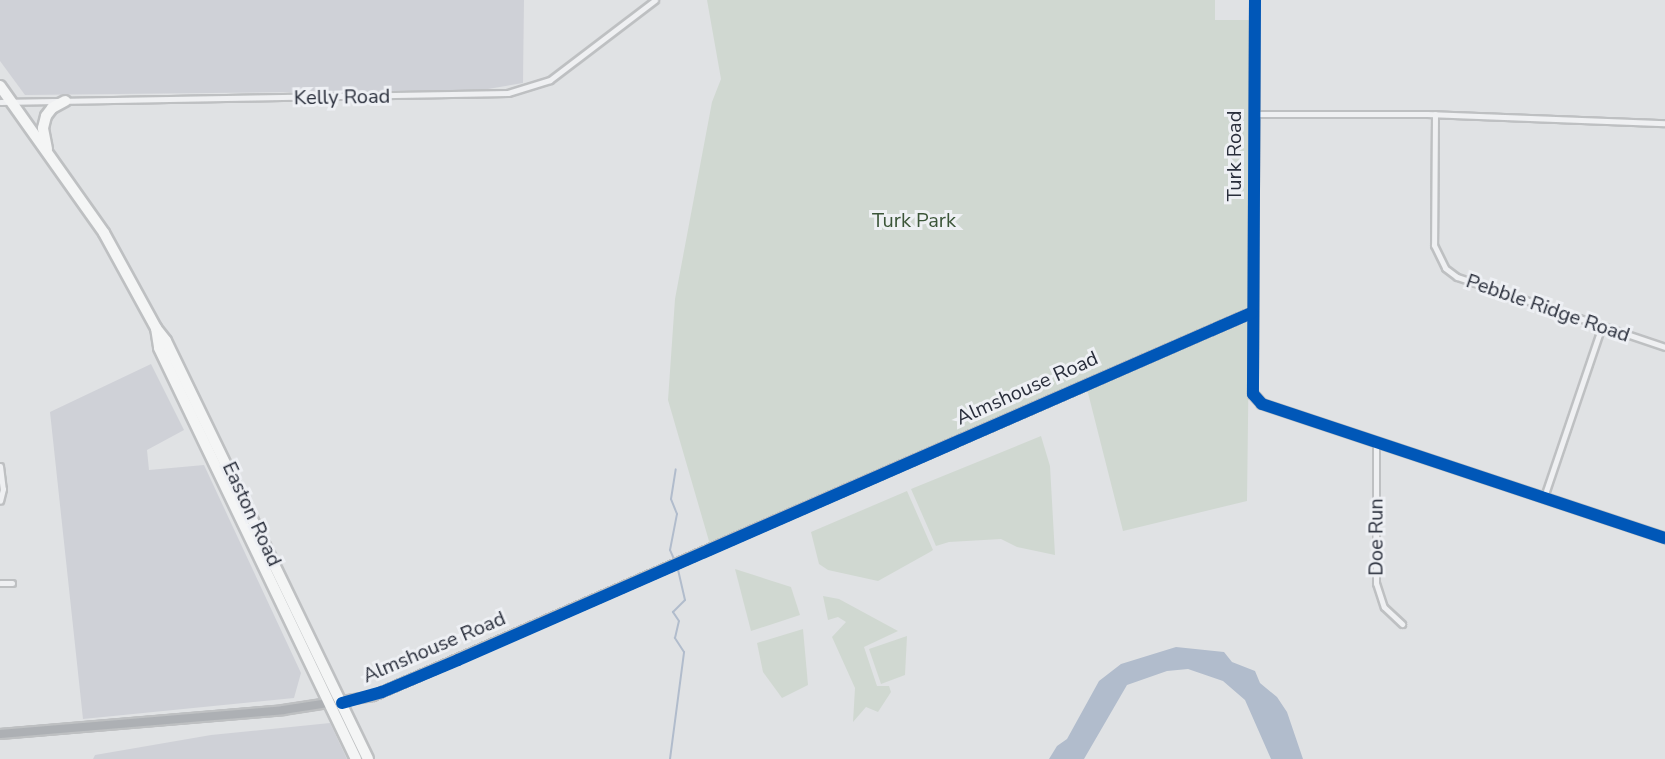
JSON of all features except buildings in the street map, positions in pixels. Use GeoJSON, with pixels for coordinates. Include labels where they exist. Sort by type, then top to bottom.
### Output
{"type":"FeatureCollection","features":[{"type":"Feature","properties":{"kind":"highway","name":"Easton Road"},"geometry":{"type":"LineString","coordinates":[[0,86],[6,102],[49,154],[104,233],[166,341],[212,430],[368,759]]}},
{"type":"Feature","properties":{"kind":"highway"},"geometry":{"type":"LineString","coordinates":[[49,154],[44,135],[46,116],[65,101]]}},
{"type":"Feature","properties":{"kind":"highway","name":"Easton Road"},"geometry":{"type":"LineString","coordinates":[[156,328],[159,348],[356,759]]}},
{"type":"Feature","properties":{"kind":"street","name":"Kelly Road"},"geometry":{"type":"LineString","coordinates":[[6,102],[508,93],[559,74],[655,0]]}},
{"type":"Feature","properties":{"kind":"street","name":"Turk Road"},"geometry":{"type":"LineString","coordinates":[[1251,313],[1255,0]]}},
{"type":"Feature","properties":{"kind":"street"},"geometry":{"type":"LineString","coordinates":[[1255,114],[1435,114],[1665,123]]}},
{"type":"Feature","properties":{"kind":"street","name":"Pebble Ridge Road"},"geometry":{"type":"LineString","coordinates":[[1435,114],[1433,236],[1440,261],[1457,277],[1665,347]]}},
{"type":"Feature","properties":{"kind":"street"},"geometry":{"type":"LineString","coordinates":[[1251,313],[1253,394],[1262,404],[1665,538]]}},
{"type":"Feature","properties":{"kind":"street","name":"Almshouse Road"},"geometry":{"type":"LineString","coordinates":[[0,734],[330,705],[382,692],[1251,313]]}},
{"type":"Feature","properties":{"kind":"street"},"geometry":{"type":"LineString","coordinates":[[1544,497],[1602,326]]}},
{"type":"Feature","properties":{"kind":"street","name":"Doe Run"},"geometry":{"type":"LineString","coordinates":[[1376,440],[1376,583],[1384,607],[1402,624]]}},
{"type":"Feature","properties":{"kind":"street"},"geometry":{"type":"LineString","coordinates":[[0,466],[3,489],[0,501]]}},
{"type":"Feature","properties":{"kind":"street"},"geometry":{"type":"LineString","coordinates":[[0,583],[12,583]]}},
{"type":"Feature","properties":{"kind":"shaded area"},"geometry":{"type":"Polygon","coordinates":[[[0,0],[524,0],[523,83],[482,90],[25,95],[0,61],[0,0]]]}},
{"type":"Feature","properties":{"kind":"shaded area"},"geometry":{"type":"Polygon","coordinates":[[[151,364],[184,430],[147,450],[149,470],[204,465],[301,673],[294,698],[83,719],[50,412],[151,364]]]}},
{"type":"Feature","properties":{"kind":"shaded area"},"geometry":{"type":"Polygon","coordinates":[[[330,723],[347,759],[93,759],[95,755],[211,735],[330,723]]]}},
{"type":"Feature","properties":{"kind":"green space","name":"Turk Park"},"geometry":{"type":"Polygon","coordinates":[[[707,0],[1215,0],[1215,20],[1253,20],[1247,501],[1123,531],[1086,385],[711,548],[668,400],[675,299],[712,102],[721,79],[707,0]]]}},
{"type":"Feature","properties":{"kind":"green space"},"geometry":{"type":"Polygon","coordinates":[[[1041,436],[1050,466],[1055,555],[1017,547],[1001,539],[949,542],[936,546],[911,489],[1041,436]]]}},
{"type":"Feature","properties":{"kind":"green space"},"geometry":{"type":"Polygon","coordinates":[[[907,491],[933,550],[878,581],[828,570],[819,564],[811,532],[907,491]]]}},
{"type":"Feature","properties":{"kind":"green space"},"geometry":{"type":"Polygon","coordinates":[[[735,569],[791,587],[800,615],[751,631],[735,569]]]}},
{"type":"Feature","properties":{"kind":"green space"},"geometry":{"type":"Polygon","coordinates":[[[823,596],[839,599],[898,631],[864,647],[877,686],[889,686],[891,692],[878,712],[866,707],[853,722],[855,688],[832,637],[846,622],[838,617],[828,620],[823,596]]]}},
{"type":"Feature","properties":{"kind":"green space"},"geometry":{"type":"Polygon","coordinates":[[[803,629],[808,685],[782,698],[763,672],[757,643],[803,629]]]}},
{"type":"Feature","properties":{"kind":"green space"},"geometry":{"type":"Polygon","coordinates":[[[907,636],[905,675],[881,684],[869,649],[907,636]]]}},
{"type":"Feature","properties":{"kind":"water"},"geometry":{"type":"Polygon","coordinates":[[[1176,647],[1224,652],[1232,662],[1255,671],[1260,683],[1277,697],[1287,712],[1303,759],[1271,759],[1245,700],[1223,681],[1188,669],[1167,671],[1127,685],[1084,759],[1049,759],[1057,746],[1067,739],[1099,681],[1121,664],[1176,647]]]}},
{"type":"Feature","properties":{"kind":"waterway"},"geometry":{"type":"LineString","coordinates":[[674,559],[670,550],[677,514],[671,499],[676,469]]}},
{"type":"Feature","properties":{"kind":"waterway"},"geometry":{"type":"LineString","coordinates":[[670,759],[684,652],[675,638],[679,621],[673,612],[685,600],[678,569]]}},
{"type":"Feature","properties":{"kind":"cycle path"},"geometry":{"type":"LineString","coordinates":[[1255,0],[1253,394],[1262,404],[1665,538]]}},
{"type":"Feature","properties":{"kind":"cycle path"},"geometry":{"type":"LineString","coordinates":[[342,703],[382,692],[458,660],[1251,313]]}}]}
